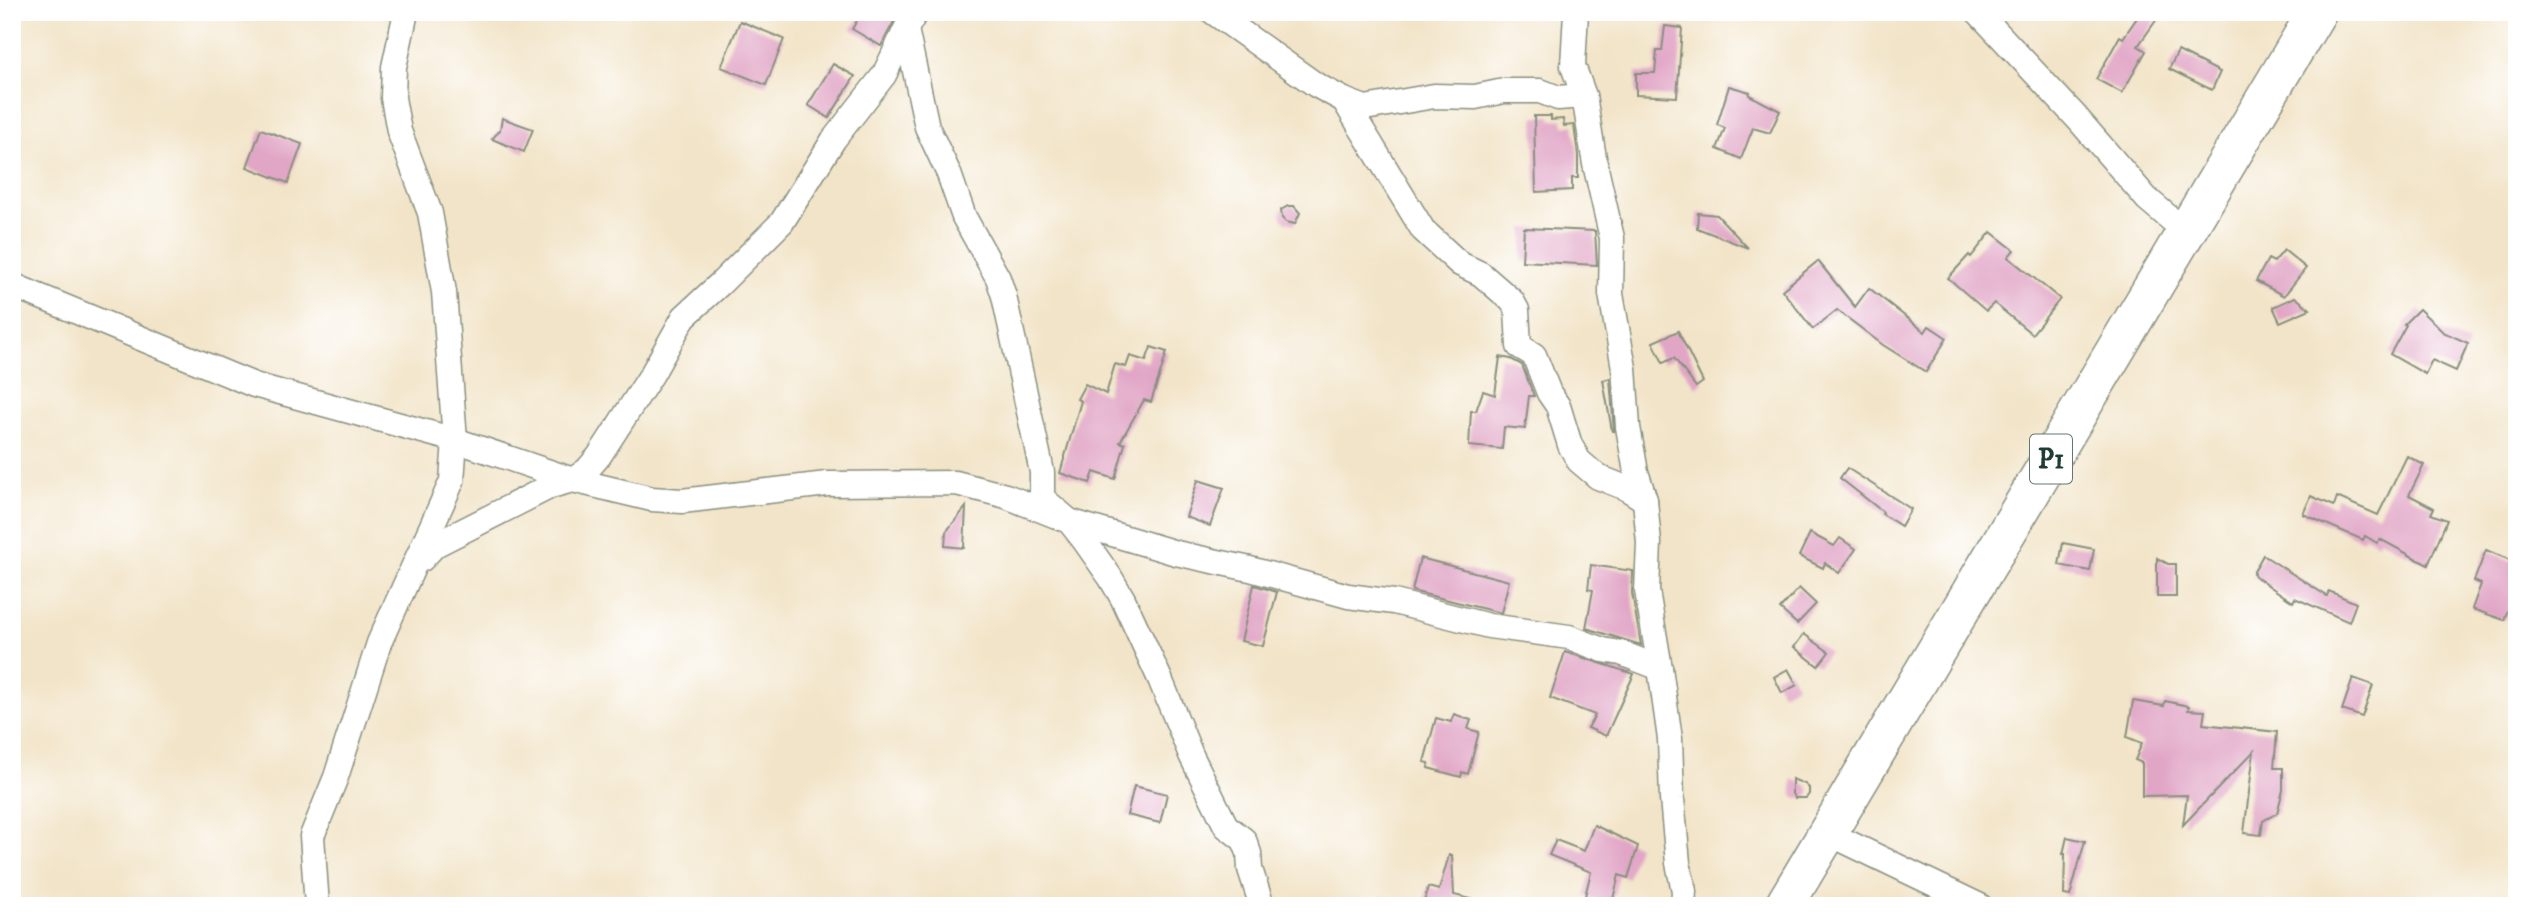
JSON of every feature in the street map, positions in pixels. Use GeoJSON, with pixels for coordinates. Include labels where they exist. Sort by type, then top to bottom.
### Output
{"type":"FeatureCollection","features":[{"type":"Feature","properties":{"kind":"main road","name":"P1"},"geometry":{"type":"LineString","coordinates":[[1784,906],[2317,12]]}},
{"type":"Feature","properties":{"kind":"street"},"geometry":{"type":"LineString","coordinates":[[317,906],[312,836],[336,777],[379,643],[452,481],[455,440],[449,335],[438,253],[430,213],[399,131],[393,98],[394,68],[406,12]]}},
{"type":"Feature","properties":{"kind":"street"},"geometry":{"type":"LineString","coordinates":[[1213,12],[1284,64],[1344,100],[1365,108],[1434,96],[1475,97],[1504,91],[1540,91],[1558,98],[1584,96]]}},
{"type":"Feature","properties":{"kind":"street"},"geometry":{"type":"LineString","coordinates":[[1576,12],[1573,66],[1584,96],[1595,164],[1612,238],[1611,294],[1624,368],[1628,427],[1636,472],[1645,499],[1649,543],[1647,591],[1670,739],[1672,799],[1678,863],[1684,891],[1683,906]]}},
{"type":"Feature","properties":{"kind":"street"},"geometry":{"type":"LineString","coordinates":[[1978,12],[2077,118],[2147,199],[2186,232]]}},
{"type":"Feature","properties":{"kind":"street"},"geometry":{"type":"LineString","coordinates":[[416,565],[435,545],[551,486],[573,480],[587,470],[652,374],[684,317],[782,222],[834,139],[884,75],[911,21]]}},
{"type":"Feature","properties":{"kind":"street"},"geometry":{"type":"LineString","coordinates":[[911,21],[927,127],[949,174],[964,217],[998,278],[1004,296],[1042,472],[1042,498],[1069,521],[1123,599],[1191,755],[1226,826],[1244,840],[1262,906]]}},
{"type":"Feature","properties":{"kind":"street"},"geometry":{"type":"LineString","coordinates":[[1344,100],[1423,230],[1460,264],[1481,274],[1512,301],[1517,310],[1520,346],[1534,355],[1549,393],[1559,407],[1570,445],[1579,461],[1598,477],[1645,499]]}},
{"type":"Feature","properties":{"kind":"street"},"geometry":{"type":"LineString","coordinates":[[12,285],[254,385],[455,440],[573,480],[652,499],[682,501],[827,484],[956,483],[1006,496],[1069,521],[1175,553],[1250,569],[1348,596],[1394,602],[1489,626],[1569,637],[1660,668]]}},
{"type":"Feature","properties":{"kind":"street"},"geometry":{"type":"LineString","coordinates":[[1828,832],[1980,906]]}},
{"type":"Feature","properties":{"kind":"building"},"geometry":{"type":"Polygon","coordinates":[[[862,12],[899,12],[881,46],[852,29],[862,12]]]}},
{"type":"Feature","properties":{"kind":"building"},"geometry":{"type":"Polygon","coordinates":[[[2141,12],[2162,12],[2138,46],[2146,51],[2122,93],[2096,79],[2120,36],[2123,38],[2141,12]]]}},
{"type":"Feature","properties":{"kind":"building"},"geometry":{"type":"Polygon","coordinates":[[[740,21],[784,39],[766,85],[721,67],[740,21]]]}},
{"type":"Feature","properties":{"kind":"building"},"geometry":{"type":"Polygon","coordinates":[[[1665,26],[1682,28],[1677,97],[1636,95],[1636,73],[1655,73],[1657,51],[1662,51],[1665,26]]]}},
{"type":"Feature","properties":{"kind":"building"},"geometry":{"type":"Polygon","coordinates":[[[2178,51],[2220,72],[2212,90],[2169,69],[2178,51]]]}},
{"type":"Feature","properties":{"kind":"building"},"geometry":{"type":"Polygon","coordinates":[[[833,64],[855,76],[829,118],[808,105],[833,64]]]}},
{"type":"Feature","properties":{"kind":"building"},"geometry":{"type":"Polygon","coordinates":[[[1729,86],[1750,92],[1749,95],[1780,111],[1770,133],[1753,128],[1741,159],[1717,149],[1725,128],[1717,125],[1729,86]]]}},
{"type":"Feature","properties":{"kind":"building"},"geometry":{"type":"Polygon","coordinates":[[[1534,116],[1551,116],[1551,120],[1563,119],[1564,126],[1574,125],[1578,178],[1572,178],[1572,190],[1536,192],[1534,116]]]}},
{"type":"Feature","properties":{"kind":"building"},"geometry":{"type":"Polygon","coordinates":[[[502,118],[533,129],[524,152],[492,139],[500,130],[502,118]]]}},
{"type":"Feature","properties":{"kind":"building"},"geometry":{"type":"Polygon","coordinates":[[[261,129],[302,144],[288,183],[247,167],[261,129]]]}},
{"type":"Feature","properties":{"kind":"building"},"geometry":{"type":"Polygon","coordinates":[[[1294,206],[1300,213],[1295,224],[1282,218],[1281,210],[1294,206]]]}},
{"type":"Feature","properties":{"kind":"building"},"geometry":{"type":"Polygon","coordinates":[[[1698,213],[1717,215],[1748,248],[1697,228],[1698,213]]]}},
{"type":"Feature","properties":{"kind":"building"},"geometry":{"type":"Polygon","coordinates":[[[1524,228],[1595,231],[1597,265],[1522,261],[1524,228]]]}},
{"type":"Feature","properties":{"kind":"building"},"geometry":{"type":"Polygon","coordinates":[[[1991,232],[2014,250],[2008,257],[2060,299],[2032,334],[1994,303],[1986,311],[1948,278],[1969,255],[1971,257],[1991,232]]]}},
{"type":"Feature","properties":{"kind":"building"},"geometry":{"type":"Polygon","coordinates":[[[2284,250],[2306,268],[2284,296],[2256,281],[2268,259],[2274,262],[2284,250]]]}},
{"type":"Feature","properties":{"kind":"building"},"geometry":{"type":"Polygon","coordinates":[[[1818,261],[1855,307],[1869,288],[1925,332],[1929,326],[1947,338],[1926,372],[1883,345],[1837,310],[1813,329],[1782,290],[1818,261]]]}},
{"type":"Feature","properties":{"kind":"building"},"geometry":{"type":"Polygon","coordinates":[[[2295,297],[2310,309],[2280,322],[2273,307],[2295,297]]]}},
{"type":"Feature","properties":{"kind":"building"},"geometry":{"type":"Polygon","coordinates":[[[2419,309],[2443,332],[2468,343],[2456,371],[2432,360],[2425,374],[2390,354],[2406,325],[2404,324],[2419,309]]]}},
{"type":"Feature","properties":{"kind":"building"},"geometry":{"type":"Polygon","coordinates":[[[1678,331],[1703,382],[1696,387],[1674,358],[1663,363],[1653,342],[1678,331]]]}},
{"type":"Feature","properties":{"kind":"building"},"geometry":{"type":"Polygon","coordinates":[[[1151,347],[1167,352],[1151,402],[1144,400],[1120,442],[1125,444],[1115,479],[1094,472],[1090,483],[1060,473],[1081,401],[1077,399],[1085,384],[1106,394],[1115,364],[1126,367],[1130,356],[1146,361],[1151,347]]]}},
{"type":"Feature","properties":{"kind":"building"},"geometry":{"type":"Polygon","coordinates":[[[1500,357],[1522,365],[1534,396],[1529,396],[1525,429],[1504,427],[1502,449],[1469,446],[1471,411],[1476,411],[1483,391],[1495,395],[1500,357]]]}},
{"type":"Feature","properties":{"kind":"building"},"geometry":{"type":"Polygon","coordinates":[[[1610,378],[1614,431],[1603,380],[1610,378]]]}},
{"type":"Feature","properties":{"kind":"building"},"geometry":{"type":"Polygon","coordinates":[[[2407,456],[2424,465],[2409,495],[2434,508],[2431,514],[2447,520],[2428,565],[2380,539],[2377,543],[2365,536],[2363,540],[2303,514],[2311,496],[2334,506],[2337,497],[2378,515],[2407,456]]]}},
{"type":"Feature","properties":{"kind":"building"},"geometry":{"type":"Polygon","coordinates":[[[1847,468],[1911,509],[1901,526],[1882,514],[1883,512],[1840,478],[1847,468]]]}},
{"type":"Feature","properties":{"kind":"building"},"geometry":{"type":"Polygon","coordinates":[[[1198,480],[1224,488],[1210,526],[1186,517],[1198,480]]]}},
{"type":"Feature","properties":{"kind":"building"},"geometry":{"type":"Polygon","coordinates":[[[966,507],[964,548],[945,546],[946,532],[966,507]]]}},
{"type":"Feature","properties":{"kind":"building"},"geometry":{"type":"Polygon","coordinates":[[[1810,533],[1834,546],[1840,538],[1856,549],[1839,573],[1825,563],[1823,568],[1799,556],[1810,533]]]}},
{"type":"Feature","properties":{"kind":"building"},"geometry":{"type":"Polygon","coordinates":[[[2063,543],[2094,549],[2090,571],[2059,565],[2063,543]]]}},
{"type":"Feature","properties":{"kind":"building"},"geometry":{"type":"Polygon","coordinates":[[[2486,550],[2517,563],[2517,601],[2512,600],[2504,620],[2472,609],[2481,584],[2474,581],[2486,550]]]}},
{"type":"Feature","properties":{"kind":"building"},"geometry":{"type":"Polygon","coordinates":[[[2263,555],[2327,596],[2329,591],[2356,603],[2349,622],[2295,598],[2293,602],[2256,577],[2253,573],[2263,555]]]}},
{"type":"Feature","properties":{"kind":"building"},"geometry":{"type":"Polygon","coordinates":[[[1420,558],[1509,581],[1501,613],[1412,591],[1420,558]]]}},
{"type":"Feature","properties":{"kind":"building"},"geometry":{"type":"Polygon","coordinates":[[[2157,558],[2168,564],[2176,564],[2176,597],[2157,597],[2157,558]]]}},
{"type":"Feature","properties":{"kind":"building"},"geometry":{"type":"Polygon","coordinates":[[[1591,565],[1633,571],[1632,593],[1641,645],[1586,628],[1593,590],[1588,589],[1591,565]]]}},
{"type":"Feature","properties":{"kind":"building"},"geometry":{"type":"Polygon","coordinates":[[[1254,585],[1277,592],[1263,646],[1241,641],[1254,585]]]}},
{"type":"Feature","properties":{"kind":"building"},"geometry":{"type":"Polygon","coordinates":[[[1799,588],[1816,604],[1797,624],[1780,609],[1799,588]]]}},
{"type":"Feature","properties":{"kind":"building"},"geometry":{"type":"Polygon","coordinates":[[[1804,634],[1829,652],[1818,666],[1794,647],[1804,634]]]}},
{"type":"Feature","properties":{"kind":"building"},"geometry":{"type":"Polygon","coordinates":[[[1565,652],[1634,674],[1606,736],[1588,728],[1595,715],[1550,698],[1565,652]]]}},
{"type":"Feature","properties":{"kind":"building"},"geometry":{"type":"Polygon","coordinates":[[[1788,669],[1797,685],[1782,693],[1774,677],[1788,669]]]}},
{"type":"Feature","properties":{"kind":"building"},"geometry":{"type":"Polygon","coordinates":[[[2353,678],[2373,685],[2362,717],[2342,710],[2353,678]]]}},
{"type":"Feature","properties":{"kind":"building"},"geometry":{"type":"Polygon","coordinates":[[[2133,701],[2164,706],[2165,701],[2189,706],[2188,710],[2205,711],[2203,724],[2277,732],[2274,768],[2283,768],[2283,790],[2277,813],[2263,821],[2261,835],[2244,833],[2254,751],[2183,825],[2187,795],[2142,796],[2142,763],[2135,760],[2142,743],[2127,737],[2133,701]]]}},
{"type":"Feature","properties":{"kind":"building"},"geometry":{"type":"Polygon","coordinates":[[[1454,714],[1471,720],[1468,729],[1479,732],[1468,774],[1462,772],[1461,777],[1428,768],[1429,763],[1424,762],[1436,718],[1451,722],[1454,714]]]}},
{"type":"Feature","properties":{"kind":"building"},"geometry":{"type":"Polygon","coordinates":[[[1792,779],[1809,788],[1806,798],[1795,798],[1792,794],[1792,779]]]}},
{"type":"Feature","properties":{"kind":"building"},"geometry":{"type":"Polygon","coordinates":[[[1134,786],[1167,794],[1160,823],[1127,815],[1134,786]]]}},
{"type":"Feature","properties":{"kind":"building"},"geometry":{"type":"Polygon","coordinates":[[[1594,825],[1638,846],[1628,878],[1619,875],[1612,903],[1585,896],[1591,872],[1549,855],[1556,840],[1584,851],[1594,825]]]}},
{"type":"Feature","properties":{"kind":"building"},"geometry":{"type":"Polygon","coordinates":[[[2067,837],[2085,841],[2070,896],[2064,895],[2063,854],[2067,837]]]}},
{"type":"Feature","properties":{"kind":"building"},"geometry":{"type":"Polygon","coordinates":[[[1449,855],[1452,855],[1454,895],[1475,900],[1474,906],[1423,906],[1428,887],[1439,890],[1449,855]]]}}]}
